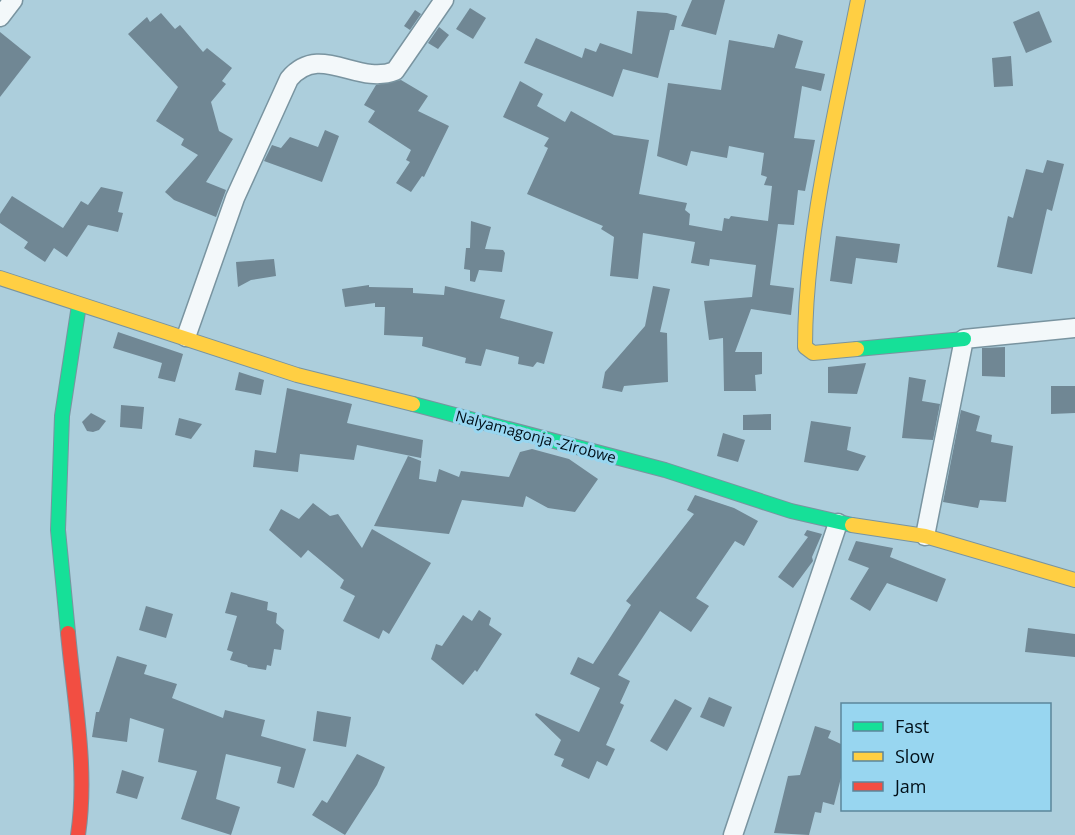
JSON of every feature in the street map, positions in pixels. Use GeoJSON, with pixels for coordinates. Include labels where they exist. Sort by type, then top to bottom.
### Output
{"type":"FeatureCollection","features":[{"type":"Feature","properties":{"kind":"street"},"geometry":{"type":"LineString","coordinates":[[0,17],[13,0]]}},
{"type":"Feature","properties":{"kind":"street"},"geometry":{"type":"LineString","coordinates":[[186,338],[235,198],[296,70],[314,62],[371,76],[395,71],[444,0]]}},
{"type":"Feature","properties":{"kind":"street"},"geometry":{"type":"LineString","coordinates":[[858,0],[821,186],[804,331],[805,347],[813,352],[1075,328]]}},
{"type":"Feature","properties":{"kind":"street","name":"Nalyamagonja -Zirobwe"},"geometry":{"type":"LineString","coordinates":[[0,278],[297,375],[540,436],[838,523],[925,536],[1075,580]]}},
{"type":"Feature","properties":{"kind":"street"},"geometry":{"type":"LineString","coordinates":[[78,835],[82,810],[81,777],[58,530],[62,416],[79,305]]}},
{"type":"Feature","properties":{"kind":"street"},"geometry":{"type":"LineString","coordinates":[[925,536],[964,339]]}},
{"type":"Feature","properties":{"kind":"street"},"geometry":{"type":"LineString","coordinates":[[733,835],[838,523]]}},
{"type":"Feature","properties":{"kind":"building"},"geometry":{"type":"Polygon","coordinates":[[[692,0],[725,0],[716,35],[681,26],[692,0]]]}},
{"type":"Feature","properties":{"kind":"building"},"geometry":{"type":"Polygon","coordinates":[[[470,8],[486,18],[473,39],[456,29],[470,8]]]}},
{"type":"Feature","properties":{"kind":"building"},"geometry":{"type":"Polygon","coordinates":[[[415,10],[421,14],[410,30],[404,26],[415,10]]]}},
{"type":"Feature","properties":{"kind":"building"},"geometry":{"type":"Polygon","coordinates":[[[637,11],[677,16],[674,30],[670,30],[658,78],[623,69],[613,97],[524,63],[536,38],[582,58],[585,48],[596,52],[600,43],[632,54],[637,11]]]}},
{"type":"Feature","properties":{"kind":"building"},"geometry":{"type":"Polygon","coordinates":[[[1039,11],[1052,42],[1026,53],[1013,22],[1039,11]]]}},
{"type":"Feature","properties":{"kind":"building"},"geometry":{"type":"Polygon","coordinates":[[[161,13],[175,29],[180,25],[203,52],[207,48],[232,68],[222,81],[226,84],[211,102],[219,131],[233,139],[206,182],[226,190],[216,217],[174,200],[165,192],[198,155],[181,145],[184,139],[156,121],[178,87],[128,34],[147,17],[150,22],[161,13]]]}},
{"type":"Feature","properties":{"kind":"building"},"geometry":{"type":"Polygon","coordinates":[[[439,27],[449,35],[438,49],[428,43],[439,27]]]}},
{"type":"Feature","properties":{"kind":"building"},"geometry":{"type":"Polygon","coordinates":[[[0,32],[31,57],[0,97],[0,32]]]}},
{"type":"Feature","properties":{"kind":"building"},"geometry":{"type":"Polygon","coordinates":[[[778,34],[803,41],[795,68],[825,74],[821,91],[802,86],[794,138],[815,140],[805,191],[798,190],[794,225],[778,224],[770,285],[794,288],[791,315],[751,309],[735,352],[762,352],[762,374],[755,375],[756,391],[724,391],[723,338],[709,340],[704,301],[752,297],[756,265],[710,259],[709,266],[691,263],[695,242],[643,233],[638,279],[610,276],[614,237],[601,229],[603,226],[527,194],[548,148],[544,146],[549,138],[503,117],[520,81],[543,94],[537,106],[565,122],[571,111],[614,135],[649,140],[639,194],[687,203],[685,210],[690,214],[689,225],[722,231],[724,218],[729,219],[731,216],[768,221],[772,186],[764,185],[767,177],[761,175],[764,153],[729,146],[727,158],[691,151],[687,166],[657,156],[668,83],[721,90],[729,40],[774,48],[778,34]]]}},
{"type":"Feature","properties":{"kind":"building"},"geometry":{"type":"Polygon","coordinates":[[[1011,56],[1013,86],[994,87],[992,58],[1011,56]]]}},
{"type":"Feature","properties":{"kind":"building"},"geometry":{"type":"Polygon","coordinates":[[[401,80],[428,96],[418,111],[449,126],[424,177],[422,176],[411,192],[396,183],[410,162],[406,160],[411,150],[368,122],[375,111],[364,105],[376,85],[401,80]]]}},
{"type":"Feature","properties":{"kind":"building"},"geometry":{"type":"Polygon","coordinates":[[[325,130],[339,136],[322,182],[264,161],[272,145],[281,148],[290,137],[318,147],[325,130]]]}},
{"type":"Feature","properties":{"kind":"building"},"geometry":{"type":"Polygon","coordinates":[[[1047,160],[1064,164],[1052,211],[1047,209],[1032,274],[997,267],[1008,216],[1013,218],[1026,169],[1043,173],[1047,160]]]}},
{"type":"Feature","properties":{"kind":"building"},"geometry":{"type":"Polygon","coordinates":[[[101,187],[123,192],[118,212],[123,213],[118,232],[88,225],[67,257],[54,248],[45,262],[24,248],[28,242],[0,223],[0,214],[12,196],[63,228],[81,201],[88,205],[101,187]]]}},
{"type":"Feature","properties":{"kind":"building"},"geometry":{"type":"Polygon","coordinates":[[[471,221],[491,227],[485,249],[503,250],[505,253],[502,272],[479,270],[475,282],[470,281],[470,270],[464,269],[466,248],[470,248],[471,221]]]}},
{"type":"Feature","properties":{"kind":"building"},"geometry":{"type":"Polygon","coordinates":[[[836,236],[900,244],[897,263],[856,258],[852,284],[830,281],[836,236]]]}},
{"type":"Feature","properties":{"kind":"building"},"geometry":{"type":"Polygon","coordinates":[[[274,259],[276,276],[251,280],[238,287],[236,262],[274,259]]]}},
{"type":"Feature","properties":{"kind":"building"},"geometry":{"type":"Polygon","coordinates":[[[369,285],[369,287],[413,288],[413,293],[444,295],[445,286],[505,300],[500,318],[553,332],[544,364],[537,362],[533,367],[518,364],[519,357],[486,349],[481,366],[465,363],[466,358],[422,346],[423,337],[384,335],[385,307],[375,307],[375,303],[345,307],[342,289],[369,285]]]}},
{"type":"Feature","properties":{"kind":"building"},"geometry":{"type":"Polygon","coordinates":[[[653,286],[670,289],[660,332],[667,333],[668,382],[624,386],[622,392],[602,388],[605,372],[645,326],[653,286]]]}},
{"type":"Feature","properties":{"kind":"building"},"geometry":{"type":"Polygon","coordinates":[[[118,332],[183,354],[175,382],[158,378],[162,363],[113,348],[118,332]]]}},
{"type":"Feature","properties":{"kind":"building"},"geometry":{"type":"Polygon","coordinates":[[[1005,347],[1005,377],[982,376],[982,348],[1005,347]]]}},
{"type":"Feature","properties":{"kind":"building"},"geometry":{"type":"Polygon","coordinates":[[[866,363],[857,394],[828,393],[828,367],[866,363]]]}},
{"type":"Feature","properties":{"kind":"building"},"geometry":{"type":"Polygon","coordinates":[[[239,372],[264,380],[261,395],[235,390],[239,372]]]}},
{"type":"Feature","properties":{"kind":"building"},"geometry":{"type":"Polygon","coordinates":[[[909,377],[926,380],[922,401],[940,404],[933,440],[902,438],[909,377]]]}},
{"type":"Feature","properties":{"kind":"building"},"geometry":{"type":"Polygon","coordinates":[[[1051,386],[1075,386],[1075,413],[1051,414],[1051,386]]]}},
{"type":"Feature","properties":{"kind":"building"},"geometry":{"type":"Polygon","coordinates":[[[287,388],[352,404],[347,423],[423,440],[421,458],[357,445],[354,460],[300,454],[298,472],[253,467],[255,450],[276,453],[287,388]]]}},
{"type":"Feature","properties":{"kind":"building"},"geometry":{"type":"Polygon","coordinates":[[[121,405],[144,407],[142,429],[120,427],[121,405]]]}},
{"type":"Feature","properties":{"kind":"building"},"geometry":{"type":"Polygon","coordinates":[[[961,410],[980,416],[976,431],[992,435],[991,442],[1013,446],[1006,502],[980,500],[978,508],[943,502],[961,410]]]}},
{"type":"Feature","properties":{"kind":"building"},"geometry":{"type":"Polygon","coordinates":[[[91,413],[106,421],[99,430],[93,432],[87,431],[82,422],[91,413]]]}},
{"type":"Feature","properties":{"kind":"building"},"geometry":{"type":"Polygon","coordinates":[[[771,414],[771,430],[743,430],[743,415],[771,414]]]}},
{"type":"Feature","properties":{"kind":"building"},"geometry":{"type":"Polygon","coordinates":[[[179,418],[202,424],[191,439],[175,435],[179,418]]]}},
{"type":"Feature","properties":{"kind":"building"},"geometry":{"type":"Polygon","coordinates":[[[811,421],[851,427],[847,450],[866,456],[858,471],[804,462],[811,421]]]}},
{"type":"Feature","properties":{"kind":"building"},"geometry":{"type":"Polygon","coordinates":[[[723,433],[745,440],[738,462],[717,456],[723,433]]]}},
{"type":"Feature","properties":{"kind":"building"},"geometry":{"type":"Polygon","coordinates":[[[532,449],[569,459],[598,479],[575,512],[548,508],[526,496],[523,507],[462,500],[449,534],[374,526],[408,456],[421,461],[419,479],[436,482],[439,469],[459,477],[461,471],[509,477],[520,452],[532,449]]]}},
{"type":"Feature","properties":{"kind":"building"},"geometry":{"type":"Polygon","coordinates":[[[695,495],[734,508],[758,521],[744,546],[735,541],[696,598],[709,606],[691,632],[660,611],[618,675],[630,681],[620,703],[624,705],[606,745],[615,749],[607,766],[597,761],[589,779],[561,766],[564,759],[554,755],[561,740],[535,715],[536,713],[579,732],[600,688],[570,674],[578,657],[593,664],[631,605],[626,601],[694,514],[687,510],[695,495]]]}},
{"type":"Feature","properties":{"kind":"building"},"geometry":{"type":"Polygon","coordinates":[[[313,503],[330,516],[338,514],[362,548],[372,529],[431,563],[389,634],[383,630],[379,639],[343,621],[355,596],[340,588],[344,580],[308,550],[301,558],[269,530],[281,509],[299,519],[313,503]]]}},
{"type":"Feature","properties":{"kind":"building"},"geometry":{"type":"Polygon","coordinates":[[[807,530],[822,534],[812,557],[813,561],[793,588],[778,577],[808,537],[804,535],[807,530]]]}},
{"type":"Feature","properties":{"kind":"building"},"geometry":{"type":"Polygon","coordinates":[[[856,541],[893,548],[890,557],[946,579],[937,602],[887,583],[870,611],[850,599],[869,568],[848,560],[856,541]]]}},
{"type":"Feature","properties":{"kind":"building"},"geometry":{"type":"Polygon","coordinates":[[[231,592],[268,602],[267,610],[277,613],[276,623],[284,630],[281,650],[274,649],[271,666],[267,665],[266,670],[248,667],[230,660],[233,652],[227,650],[237,616],[225,613],[231,592]]]}},
{"type":"Feature","properties":{"kind":"building"},"geometry":{"type":"Polygon","coordinates":[[[146,606],[173,614],[166,638],[139,630],[146,606]]]}},
{"type":"Feature","properties":{"kind":"building"},"geometry":{"type":"Polygon","coordinates":[[[479,610],[491,618],[489,625],[502,634],[477,672],[475,670],[463,685],[431,659],[436,644],[442,646],[463,615],[472,621],[479,610]]]}},
{"type":"Feature","properties":{"kind":"building"},"geometry":{"type":"Polygon","coordinates":[[[1028,628],[1075,634],[1075,657],[1025,652],[1028,628]]]}},
{"type":"Feature","properties":{"kind":"building"},"geometry":{"type":"Polygon","coordinates":[[[117,656],[147,665],[144,674],[177,684],[172,698],[223,718],[225,710],[265,720],[261,736],[306,749],[294,788],[277,783],[281,767],[226,754],[216,799],[240,807],[231,835],[181,819],[197,771],[158,762],[164,729],[130,718],[127,742],[92,737],[96,712],[99,712],[117,656]]]}},
{"type":"Feature","properties":{"kind":"building"},"geometry":{"type":"Polygon","coordinates":[[[709,697],[732,707],[724,727],[700,717],[709,697]]]}},
{"type":"Feature","properties":{"kind":"building"},"geometry":{"type":"Polygon","coordinates":[[[675,699],[692,708],[667,751],[650,741],[675,699]]]}},
{"type":"Feature","properties":{"kind":"building"},"geometry":{"type":"Polygon","coordinates":[[[317,711],[351,717],[346,747],[313,741],[317,711]]]}},
{"type":"Feature","properties":{"kind":"building"},"geometry":{"type":"Polygon","coordinates":[[[815,726],[831,731],[828,738],[841,744],[841,778],[834,805],[823,802],[821,813],[815,812],[809,835],[774,833],[788,776],[800,775],[815,726]]]}},
{"type":"Feature","properties":{"kind":"building"},"geometry":{"type":"Polygon","coordinates":[[[357,754],[385,767],[377,785],[345,835],[312,815],[322,800],[327,803],[357,754]]]}},
{"type":"Feature","properties":{"kind":"building"},"geometry":{"type":"Polygon","coordinates":[[[122,770],[144,777],[137,799],[116,793],[122,770]]]}},
{"type":"Feature","properties":{"kind":"traffic: fast"},"geometry":{"type":"LineString","coordinates":[[68,633],[58,530],[62,416],[79,305]]}},
{"type":"Feature","properties":{"kind":"traffic: fast"},"geometry":{"type":"LineString","coordinates":[[857,349],[964,339]]}},
{"type":"Feature","properties":{"kind":"traffic: fast"},"geometry":{"type":"LineString","coordinates":[[413,404],[665,470],[791,511],[852,525]]}},
{"type":"Feature","properties":{"kind":"traffic: slow"},"geometry":{"type":"LineString","coordinates":[[857,349],[813,353],[805,347],[806,304],[816,217],[858,0]]}},
{"type":"Feature","properties":{"kind":"traffic: slow"},"geometry":{"type":"LineString","coordinates":[[0,278],[297,375],[413,404]]}},
{"type":"Feature","properties":{"kind":"traffic: slow"},"geometry":{"type":"LineString","coordinates":[[852,525],[925,536],[1075,580]]}},
{"type":"Feature","properties":{"kind":"traffic: jam"},"geometry":{"type":"LineString","coordinates":[[68,633],[81,759],[82,785],[78,835]]}}]}
